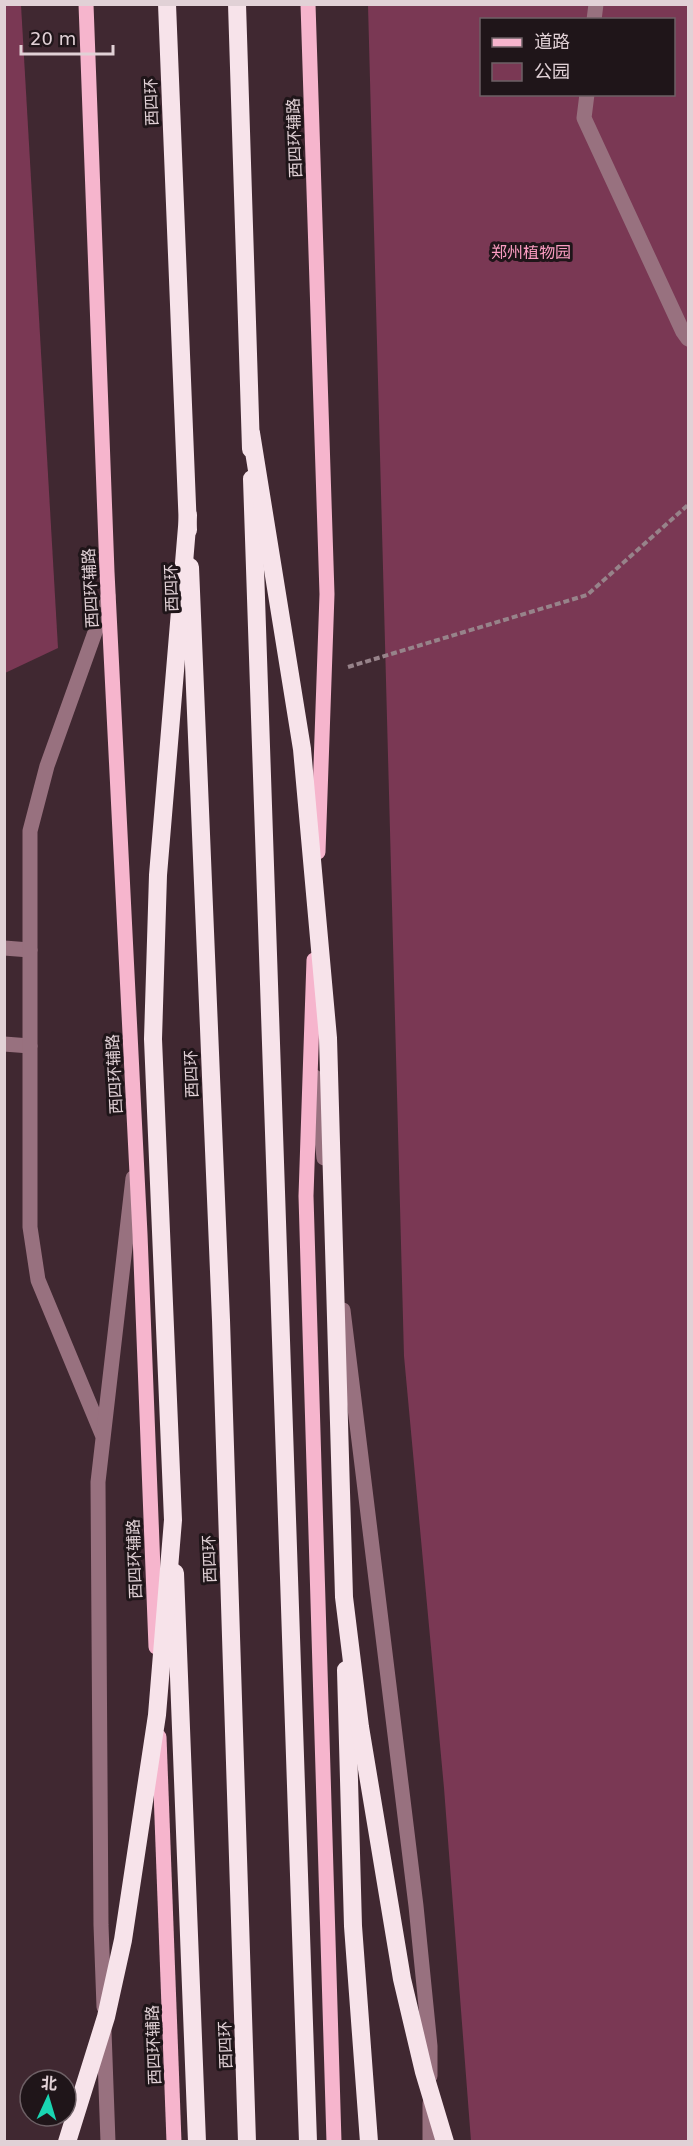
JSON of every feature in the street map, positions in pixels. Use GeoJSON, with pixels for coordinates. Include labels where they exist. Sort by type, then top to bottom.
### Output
{"type":"FeatureCollection","features":[{"type":"Feature","properties":{"kind":"highway","name":"西四环"},"geometry":{"type":"LineString","coordinates":[[167,4],[221,1332],[247,2142]]}},
{"type":"Feature","properties":{"kind":"highway"},"geometry":{"type":"LineString","coordinates":[[237,4],[308,2142]]}},
{"type":"Feature","properties":{"kind":"highway"},"geometry":{"type":"LineString","coordinates":[[251,433],[302,749],[328,1038],[353,1926],[369,2142]]}},
{"type":"Feature","properties":{"kind":"highway"},"geometry":{"type":"LineString","coordinates":[[188,515],[158,875],[153,1039],[197,2142]]}},
{"type":"Feature","properties":{"kind":"highway"},"geometry":{"type":"LineString","coordinates":[[67,2142],[106,2017],[123,1940],[157,1714],[173,1520]]}},
{"type":"Feature","properties":{"kind":"highway"},"geometry":{"type":"LineString","coordinates":[[344,1597],[360,1727],[402,1979],[424,2072],[445,2142]]}},
{"type":"Feature","properties":{"kind":"main road","name":"西四环辅路"},"geometry":{"type":"LineString","coordinates":[[86,4],[108,596],[136,1151],[174,2142]]}},
{"type":"Feature","properties":{"kind":"main road","name":"西四环辅路"},"geometry":{"type":"LineString","coordinates":[[308,4],[327,594],[306,1196],[334,2142]]}},
{"type":"Feature","properties":{"kind":"street"},"geometry":{"type":"LineString","coordinates":[[587,96],[584,118],[688,339]]}},
{"type":"Feature","properties":{"kind":"street"},"geometry":{"type":"LineString","coordinates":[[103,1435],[38,1280],[30,1227],[30,831],[47,766],[108,596]]}},
{"type":"Feature","properties":{"kind":"street"},"geometry":{"type":"LineString","coordinates":[[4,948],[30,950]]}},
{"type":"Feature","properties":{"kind":"street"},"geometry":{"type":"LineString","coordinates":[[4,1044],[30,1046]]}},
{"type":"Feature","properties":{"kind":"street"},"geometry":{"type":"LineString","coordinates":[[311,1050],[416,1906],[430,2046],[430,2142]]}},
{"type":"Feature","properties":{"kind":"street"},"geometry":{"type":"LineString","coordinates":[[108,2142],[101,1924],[98,1482],[136,1151]]}},
{"type":"Feature","properties":{"kind":"path"},"geometry":{"type":"LineString","coordinates":[[324,674],[587,595],[688,505]]}},
{"type":"Feature","properties":{"kind":"green space"},"geometry":{"type":"Polygon","coordinates":[[[4,5],[21,5],[58,648],[5,673],[4,5]]]}},
{"type":"Feature","properties":{"kind":"green space","name":"郑州植物园"},"geometry":{"type":"Polygon","coordinates":[[[368,5],[688,5],[688,2141],[471,2141],[444,1788],[404,1356],[368,5]]]}}]}
